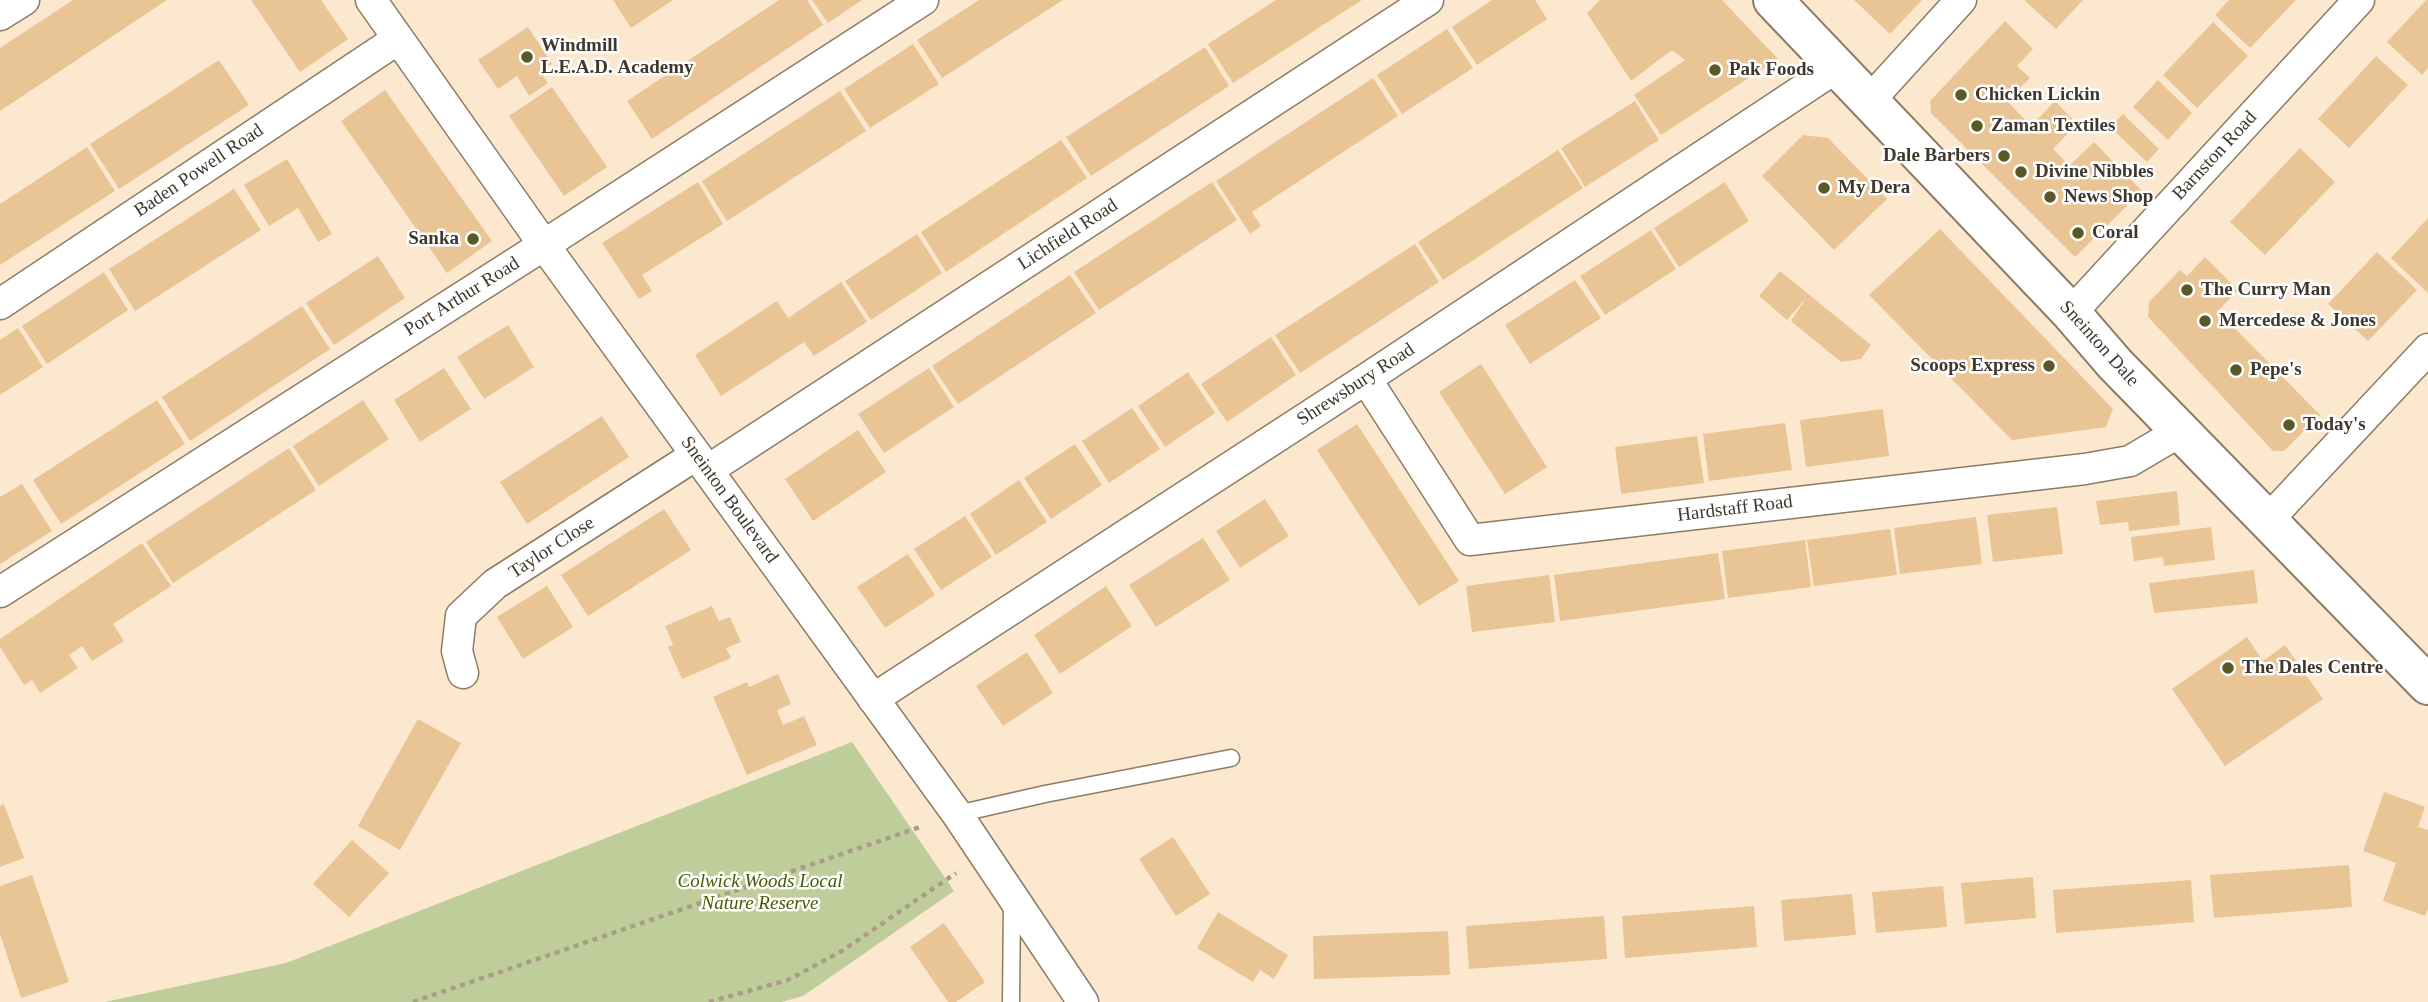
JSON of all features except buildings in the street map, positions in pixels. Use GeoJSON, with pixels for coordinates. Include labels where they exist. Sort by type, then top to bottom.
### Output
{"type":"FeatureCollection","features":[{"type":"Feature","properties":{"kind":"street"},"geometry":{"type":"LineString","coordinates":[[0,15],[24,0]]}},
{"type":"Feature","properties":{"kind":"street","name":"Sneinton Boulevard"},"geometry":{"type":"LineString","coordinates":[[371,0],[544,245],[957,814],[1083,1002]]}},
{"type":"Feature","properties":{"kind":"street","name":"Port Arthur Road"},"geometry":{"type":"LineString","coordinates":[[0,592],[923,0]]}},
{"type":"Feature","properties":{"kind":"street","name":"Lichfield Road"},"geometry":{"type":"LineString","coordinates":[[702,463],[1428,0]]}},
{"type":"Feature","properties":{"kind":"street","name":"Sneinton Dale"},"geometry":{"type":"LineString","coordinates":[[1773,0],[2071,313],[2115,364],[2428,685]]}},
{"type":"Feature","properties":{"kind":"street"},"geometry":{"type":"LineString","coordinates":[[1870,100],[1961,0]]}},
{"type":"Feature","properties":{"kind":"street","name":"Barnston Road"},"geometry":{"type":"LineString","coordinates":[[2071,313],[2359,0]]}},
{"type":"Feature","properties":{"kind":"street","name":"Baden Powell Road"},"geometry":{"type":"LineString","coordinates":[[0,304],[398,39]]}},
{"type":"Feature","properties":{"kind":"street","name":"Shrewsbury Road"},"geometry":{"type":"LineString","coordinates":[[873,699],[1366,379],[1837,67]]}},
{"type":"Feature","properties":{"kind":"street"},"geometry":{"type":"LineString","coordinates":[[2267,521],[2428,349]]}},
{"type":"Feature","properties":{"kind":"street","name":"Hardstaff Road"},"geometry":{"type":"LineString","coordinates":[[1366,379],[1470,540],[2085,469],[2130,461],[2181,431]]}},
{"type":"Feature","properties":{"kind":"street","name":"Taylor Close"},"geometry":{"type":"LineString","coordinates":[[463,673],[457,651],[461,616],[495,584],[702,463]]}},
{"type":"Feature","properties":{"kind":"lane"},"geometry":{"type":"LineString","coordinates":[[957,814],[1045,793],[1231,758]]}},
{"type":"Feature","properties":{"kind":"lane"},"geometry":{"type":"LineString","coordinates":[[1011,1002],[1012,897]]}},
{"type":"Feature","properties":{"kind":"path"},"geometry":{"type":"LineString","coordinates":[[413,1002],[957,814]]}},
{"type":"Feature","properties":{"kind":"path"},"geometry":{"type":"LineString","coordinates":[[709,1002],[789,979],[842,951],[946,880]]}},
{"type":"Feature","properties":{"kind":"green space","name":"Colwick Woods Local Nature Reserve"},"geometry":{"type":"Polygon","coordinates":[[[852,742],[954,891],[803,996],[782,1002],[105,1002],[286,963],[852,742]]]}},
{"type":"Feature","properties":{"kind":"place","name":"Windmill L.E.A.D. Academy"},"geometry":{"type":"Point","coordinates":[527,57]}},
{"type":"Feature","properties":{"kind":"place","name":"Pak Foods"},"geometry":{"type":"Point","coordinates":[1715,70]}},
{"type":"Feature","properties":{"kind":"place","name":"Chicken Lickin"},"geometry":{"type":"Point","coordinates":[1961,95]}},
{"type":"Feature","properties":{"kind":"place","name":"Zaman Textiles"},"geometry":{"type":"Point","coordinates":[1977,126]}},
{"type":"Feature","properties":{"kind":"place","name":"Dale Barbers"},"geometry":{"type":"Point","coordinates":[2004,156]}},
{"type":"Feature","properties":{"kind":"place","name":"Divine Nibbles"},"geometry":{"type":"Point","coordinates":[2021,172]}},
{"type":"Feature","properties":{"kind":"place","name":"My Dera"},"geometry":{"type":"Point","coordinates":[1824,188]}},
{"type":"Feature","properties":{"kind":"place","name":"News Shop"},"geometry":{"type":"Point","coordinates":[2050,197]}},
{"type":"Feature","properties":{"kind":"place","name":"Coral"},"geometry":{"type":"Point","coordinates":[2078,233]}},
{"type":"Feature","properties":{"kind":"place","name":"Sanka"},"geometry":{"type":"Point","coordinates":[473,239]}},
{"type":"Feature","properties":{"kind":"place","name":"The Curry Man"},"geometry":{"type":"Point","coordinates":[2187,290]}},
{"type":"Feature","properties":{"kind":"place","name":"Mercedese & Jones"},"geometry":{"type":"Point","coordinates":[2205,321]}},
{"type":"Feature","properties":{"kind":"place","name":"Scoops Express"},"geometry":{"type":"Point","coordinates":[2049,366]}},
{"type":"Feature","properties":{"kind":"place","name":"Pepe's"},"geometry":{"type":"Point","coordinates":[2236,370]}},
{"type":"Feature","properties":{"kind":"place","name":"Today's"},"geometry":{"type":"Point","coordinates":[2289,425]}},
{"type":"Feature","properties":{"kind":"place","name":"The Dales Centre"},"geometry":{"type":"Point","coordinates":[2228,668]}}]}
